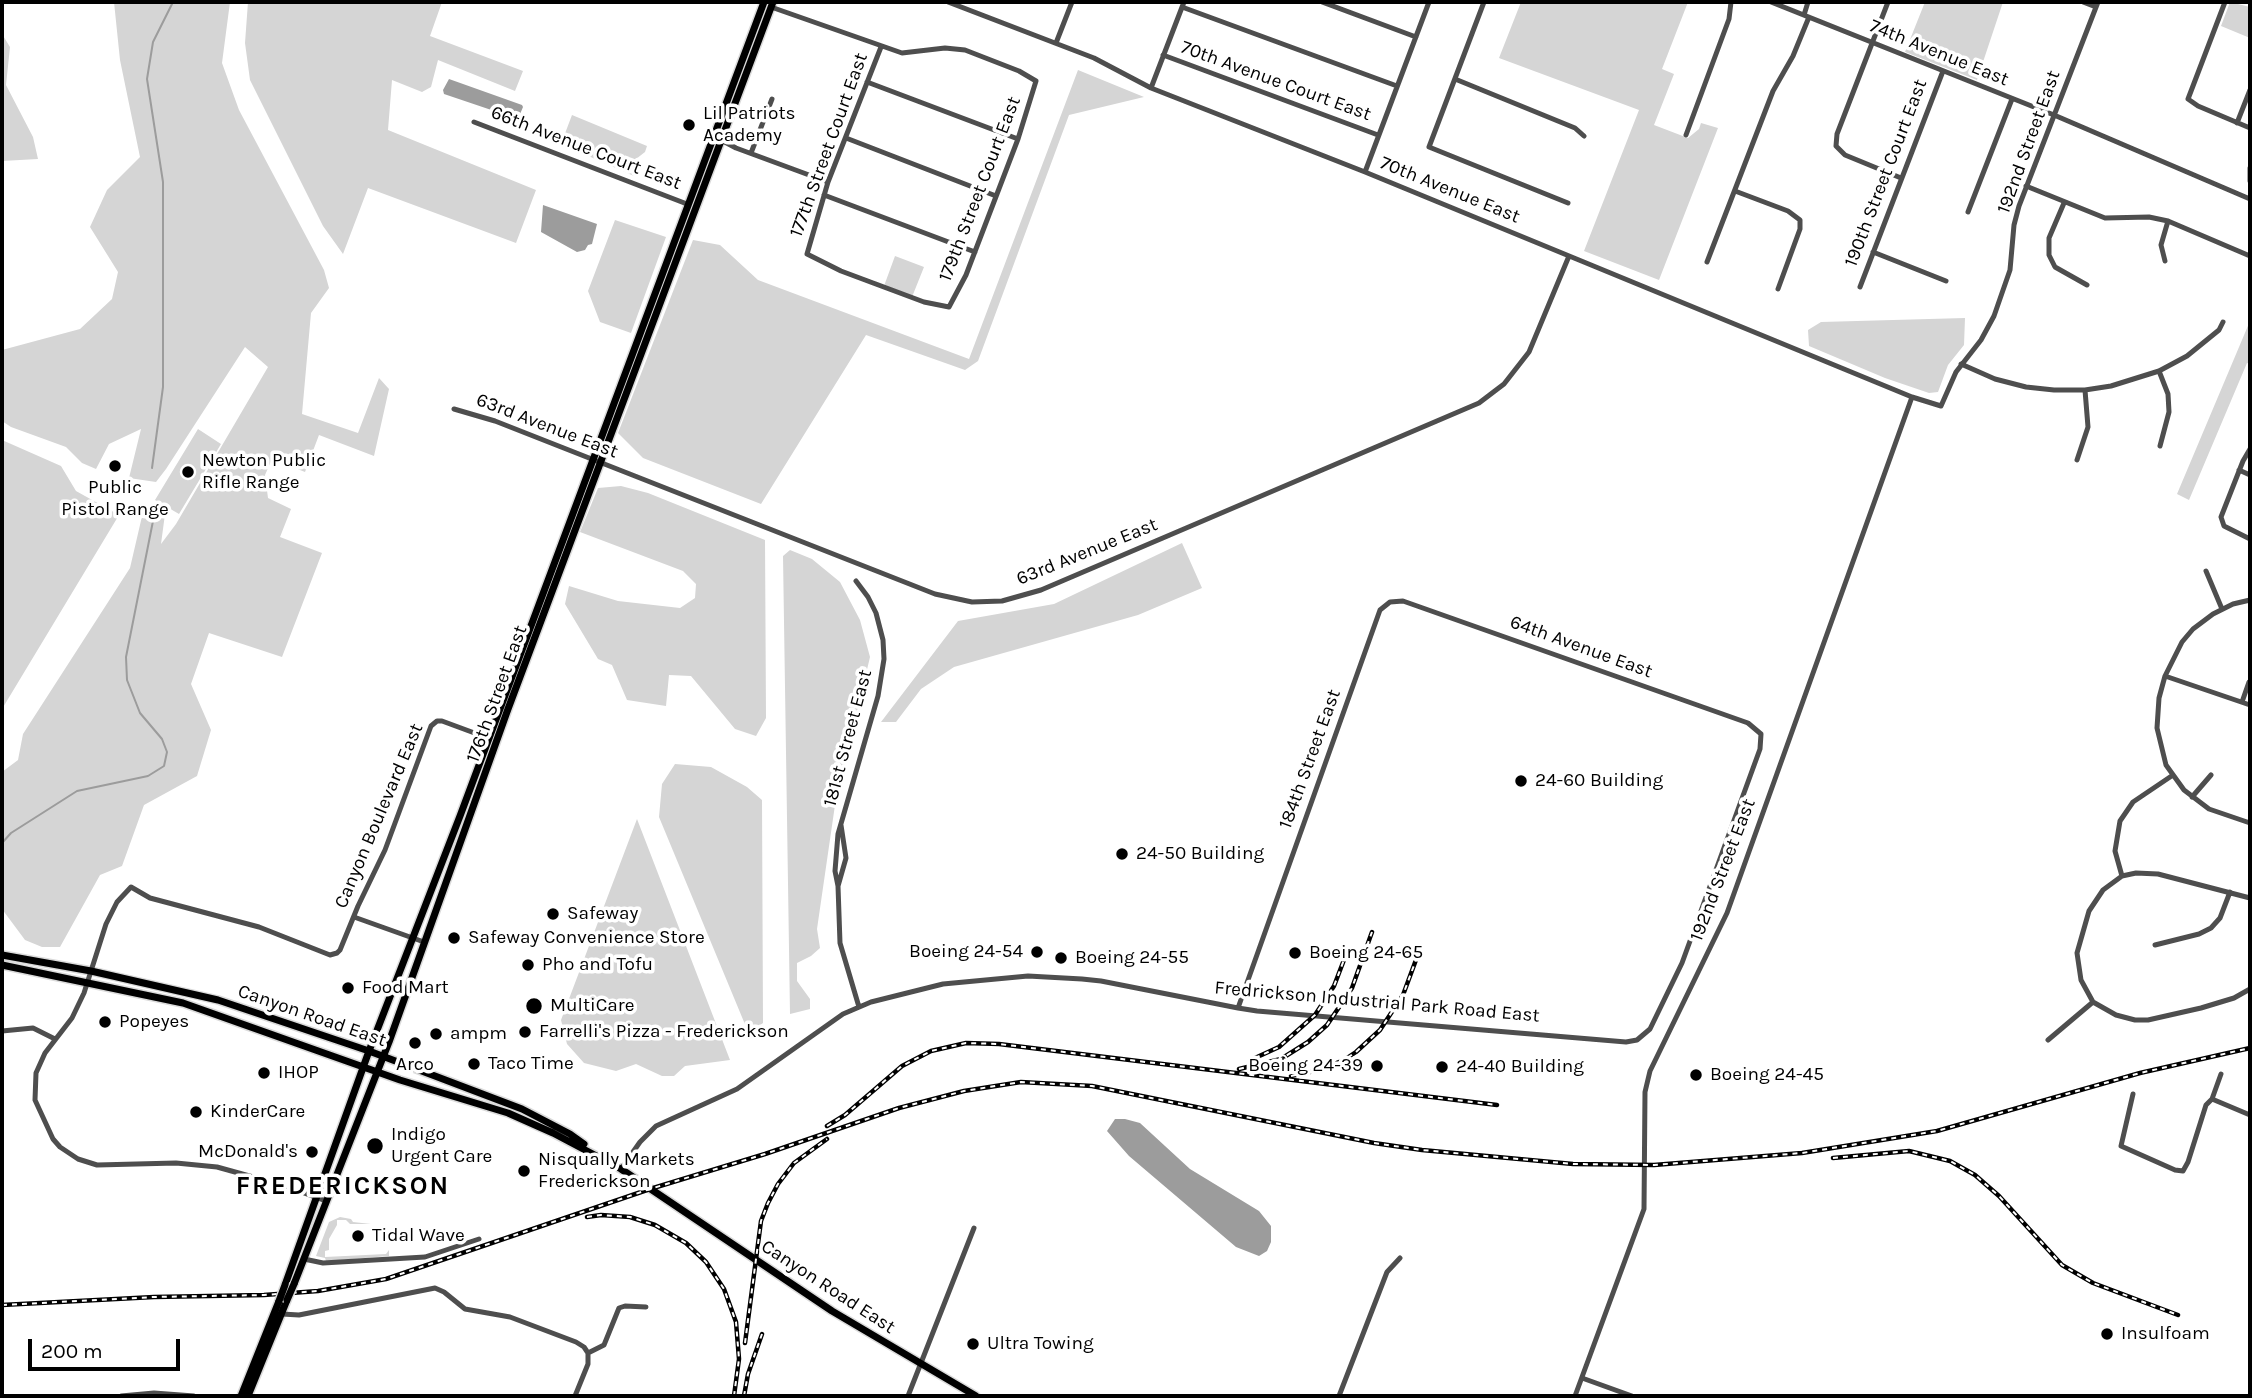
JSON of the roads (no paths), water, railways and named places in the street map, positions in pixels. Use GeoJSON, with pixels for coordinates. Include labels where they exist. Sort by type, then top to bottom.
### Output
{"type":"FeatureCollection","features":[{"type":"Feature","properties":{"kind":"main road","name":"176th Street East"},"geometry":{"type":"LineString","coordinates":[[241,1396],[279,1301],[369,1051],[414,938],[764,2]]}},
{"type":"Feature","properties":{"kind":"main road","name":"176th Street East"},"geometry":{"type":"LineString","coordinates":[[248,1396],[383,1057],[494,747],[772,4]]}},
{"type":"Feature","properties":{"kind":"main road"},"geometry":{"type":"LineString","coordinates":[[672,270],[669,266],[675,237]]}},
{"type":"Feature","properties":{"kind":"main road"},"geometry":{"type":"LineString","coordinates":[[561,566],[567,535],[564,533]]}},
{"type":"Feature","properties":{"kind":"main road"},"geometry":{"type":"LineString","coordinates":[[494,747],[493,738],[502,709],[499,706]]}},
{"type":"Feature","properties":{"kind":"main road","name":"Canyon Road East"},"geometry":{"type":"LineString","coordinates":[[2,955],[91,971],[218,1000],[369,1051],[522,1109],[570,1134],[596,1154]]}},
{"type":"Feature","properties":{"kind":"main road","name":"Canyon Road East"},"geometry":{"type":"LineString","coordinates":[[2,965],[183,1003],[377,1071],[508,1113],[596,1154],[621,1169],[832,1311],[976,1396]]}},
{"type":"Feature","properties":{"kind":"street","name":"70th Avenue East"},"geometry":{"type":"LineString","coordinates":[[948,2],[1094,58],[1151,88],[1364,172],[1912,397],[1941,406]]}},
{"type":"Feature","properties":{"kind":"street"},"geometry":{"type":"LineString","coordinates":[[1056,43],[1072,2]]}},
{"type":"Feature","properties":{"kind":"street"},"geometry":{"type":"LineString","coordinates":[[1322,2],[1416,37]]}},
{"type":"Feature","properties":{"kind":"street"},"geometry":{"type":"LineString","coordinates":[[1364,172],[1429,2]]}},
{"type":"Feature","properties":{"kind":"street"},"geometry":{"type":"LineString","coordinates":[[1484,2],[1429,147],[1568,203]]}},
{"type":"Feature","properties":{"kind":"street"},"geometry":{"type":"LineString","coordinates":[[1686,135],[1729,19],[1731,2]]}},
{"type":"Feature","properties":{"kind":"street","name":"74th Avenue East"},"geometry":{"type":"LineString","coordinates":[[1771,2],[2054,115],[2250,199]]}},
{"type":"Feature","properties":{"kind":"street"},"geometry":{"type":"LineString","coordinates":[[1707,262],[1773,91],[1793,56],[1808,2]]}},
{"type":"Feature","properties":{"kind":"street"},"geometry":{"type":"LineString","coordinates":[[1888,2],[1837,134],[1837,150],[1901,178]]}},
{"type":"Feature","properties":{"kind":"street"},"geometry":{"type":"LineString","coordinates":[[2083,2],[2097,4]]}},
{"type":"Feature","properties":{"kind":"street"},"geometry":{"type":"LineString","coordinates":[[2225,2],[2188,99],[2198,106],[2250,128]]}},
{"type":"Feature","properties":{"kind":"street"},"geometry":{"type":"LineString","coordinates":[[772,4],[881,47]]}},
{"type":"Feature","properties":{"kind":"street"},"geometry":{"type":"LineString","coordinates":[[1151,88],[1183,4],[1397,86]]}},
{"type":"Feature","properties":{"kind":"street","name":"192nd Street East"},"geometry":{"type":"LineString","coordinates":[[1941,406],[1961,364],[1988,328],[2007,281],[2012,263],[2014,225],[2026,186],[2097,4]]}},
{"type":"Feature","properties":{"kind":"street","name":"179th Street Court East"},"geometry":{"type":"LineString","coordinates":[[881,47],[909,54],[957,48],[1019,71],[1036,81],[1018,139],[975,252],[949,307]]}},
{"type":"Feature","properties":{"kind":"street","name":"177th Street Court East"},"geometry":{"type":"LineString","coordinates":[[881,47],[828,182],[807,254],[841,271],[924,302],[949,307]]}},
{"type":"Feature","properties":{"kind":"street","name":"70th Avenue Court East"},"geometry":{"type":"LineString","coordinates":[[1163,55],[1378,135]]}},
{"type":"Feature","properties":{"kind":"street","name":"190th Street Court East"},"geometry":{"type":"LineString","coordinates":[[1860,287],[1943,71]]}},
{"type":"Feature","properties":{"kind":"street"},"geometry":{"type":"LineString","coordinates":[[1455,79],[1575,128],[1584,136]]}},
{"type":"Feature","properties":{"kind":"street"},"geometry":{"type":"LineString","coordinates":[[867,82],[1018,139]]}},
{"type":"Feature","properties":{"kind":"street"},"geometry":{"type":"LineString","coordinates":[[2237,123],[2250,90]]}},
{"type":"Feature","properties":{"kind":"street"},"geometry":{"type":"LineString","coordinates":[[751,153],[772,99]]}},
{"type":"Feature","properties":{"kind":"street"},"geometry":{"type":"LineString","coordinates":[[1968,212],[2012,99]]}},
{"type":"Feature","properties":{"kind":"street","name":"66th Avenue Court East"},"geometry":{"type":"LineString","coordinates":[[474,122],[687,204]]}},
{"type":"Feature","properties":{"kind":"street"},"geometry":{"type":"LineString","coordinates":[[846,138],[996,196]]}},
{"type":"Feature","properties":{"kind":"street"},"geometry":{"type":"LineString","coordinates":[[721,140],[828,182]]}},
{"type":"Feature","properties":{"kind":"street"},"geometry":{"type":"LineString","coordinates":[[2250,168],[2250,181]]}},
{"type":"Feature","properties":{"kind":"street"},"geometry":{"type":"LineString","coordinates":[[2026,186],[2105,218],[2149,217],[2168,221],[2250,256]]}},
{"type":"Feature","properties":{"kind":"street"},"geometry":{"type":"LineString","coordinates":[[1735,191],[1793,213],[1800,222],[1800,229],[1778,289]]}},
{"type":"Feature","properties":{"kind":"street"},"geometry":{"type":"LineString","coordinates":[[824,195],[975,252]]}},
{"type":"Feature","properties":{"kind":"street"},"geometry":{"type":"LineString","coordinates":[[2064,202],[2049,238],[2049,255],[2055,267],[2087,285]]}},
{"type":"Feature","properties":{"kind":"street"},"geometry":{"type":"LineString","coordinates":[[2165,261],[2161,246],[2168,221]]}},
{"type":"Feature","properties":{"kind":"street"},"geometry":{"type":"LineString","coordinates":[[1873,252],[1946,281]]}},
{"type":"Feature","properties":{"kind":"street","name":"63rd Avenue East"},"geometry":{"type":"LineString","coordinates":[[454,409],[495,421],[935,594],[972,602],[1012,600],[1479,403],[1511,377],[1529,352],[1569,256]]}},
{"type":"Feature","properties":{"kind":"street"},"geometry":{"type":"LineString","coordinates":[[1961,364],[1995,379],[2026,387],[2085,390],[2130,382],[2159,371],[2204,343],[2219,330],[2223,322]]}},
{"type":"Feature","properties":{"kind":"street"},"geometry":{"type":"LineString","coordinates":[[2159,371],[2168,394],[2169,412],[2160,446]]}},
{"type":"Feature","properties":{"kind":"street"},"geometry":{"type":"LineString","coordinates":[[2077,460],[2088,427],[2085,390]]}},
{"type":"Feature","properties":{"kind":"street","name":"192nd Street East"},"geometry":{"type":"LineString","coordinates":[[1575,1396],[1644,1209],[1645,1092],[1650,1071],[1727,913],[1912,397]]}},
{"type":"Feature","properties":{"kind":"street"},"geometry":{"type":"LineString","coordinates":[[2250,449],[2221,517],[2224,526],[2250,539]]}},
{"type":"Feature","properties":{"kind":"street"},"geometry":{"type":"LineString","coordinates":[[2239,470],[2250,475]]}},
{"type":"Feature","properties":{"kind":"street"},"geometry":{"type":"LineString","coordinates":[[2206,571],[2222,609]]}},
{"type":"Feature","properties":{"kind":"street","name":"181st Street East"},"geometry":{"type":"LineString","coordinates":[[856,581],[876,613],[883,640],[884,659],[878,696],[841,825],[835,871],[840,943],[859,1007]]}},
{"type":"Feature","properties":{"kind":"street","name":"64th Avenue East"},"geometry":{"type":"LineString","coordinates":[[1388,603],[1393,600],[1403,601],[1748,723],[1761,734],[1760,749],[1682,962],[1650,1029],[1643,1037]]}},
{"type":"Feature","properties":{"kind":"street"},"geometry":{"type":"LineString","coordinates":[[2250,600],[2222,609],[2206,618],[2193,629],[2176,651],[2159,698],[2157,727],[2162,753],[2173,775],[2192,797],[2218,814],[2250,823]]}},
{"type":"Feature","properties":{"kind":"street","name":"184th Street East"},"geometry":{"type":"LineString","coordinates":[[1238,1008],[1380,610],[1388,603]]}},
{"type":"Feature","properties":{"kind":"street"},"geometry":{"type":"LineString","coordinates":[[2165,676],[2250,705]]}},
{"type":"Feature","properties":{"kind":"street"},"geometry":{"type":"LineString","coordinates":[[2242,702],[2249,682]]}},
{"type":"Feature","properties":{"kind":"street","name":"Canyon Boulevard East"},"geometry":{"type":"LineString","coordinates":[[91,971],[106,924],[117,902],[131,887],[150,898],[259,927],[330,955],[340,950],[386,850],[430,729],[437,721],[443,721],[488,738]]}},
{"type":"Feature","properties":{"kind":"street"},"geometry":{"type":"LineString","coordinates":[[2122,876],[2115,842],[2123,815],[2133,802],[2173,775]]}},
{"type":"Feature","properties":{"kind":"street"},"geometry":{"type":"LineString","coordinates":[[2192,797],[2211,775]]}},
{"type":"Feature","properties":{"kind":"street"},"geometry":{"type":"LineString","coordinates":[[2250,898],[2158,874],[2136,873],[2122,876],[2103,890],[2092,903],[2079,942],[2077,963],[2081,980],[2092,1002],[2126,1018],[2148,1020],[2223,1001],[2250,989]]}},
{"type":"Feature","properties":{"kind":"street"},"geometry":{"type":"LineString","coordinates":[[2155,945],[2199,934],[2211,928],[2220,918],[2230,892]]}},
{"type":"Feature","properties":{"kind":"street"},"geometry":{"type":"LineString","coordinates":[[354,916],[424,942]]}},
{"type":"Feature","properties":{"kind":"street"},"geometry":{"type":"LineString","coordinates":[[91,971],[72,1018],[45,1053],[36,1073],[35,1100],[40,1121],[60,1147],[86,1162],[107,1165],[176,1163],[217,1167],[282,1185],[326,1201]]}},
{"type":"Feature","properties":{"kind":"street","name":"Fredrickson Industrial Park Road East"},"geometry":{"type":"LineString","coordinates":[[621,1169],[640,1142],[656,1126],[737,1089],[828,1024],[859,1007],[943,984],[1028,976],[1101,981],[1238,1008],[1626,1042],[1643,1037]]}},
{"type":"Feature","properties":{"kind":"street"},"geometry":{"type":"LineString","coordinates":[[2048,1040],[2092,1002]]}},
{"type":"Feature","properties":{"kind":"street"},"geometry":{"type":"LineString","coordinates":[[2,1031],[33,1028],[55,1039]]}},
{"type":"Feature","properties":{"kind":"street"},"geometry":{"type":"LineString","coordinates":[[2133,1094],[2121,1146],[2183,1171],[2206,1105],[2212,1099],[2221,1074]]}},
{"type":"Feature","properties":{"kind":"street"},"geometry":{"type":"LineString","coordinates":[[2212,1099],[2250,1115]]}},
{"type":"Feature","properties":{"kind":"street"},"geometry":{"type":"LineString","coordinates":[[908,1396],[974,1228]]}},
{"type":"Feature","properties":{"kind":"street"},"geometry":{"type":"LineString","coordinates":[[303,1259],[323,1263],[425,1257],[479,1239]]}},
{"type":"Feature","properties":{"kind":"street"},"geometry":{"type":"LineString","coordinates":[[1339,1396],[1387,1272],[1400,1258]]}},
{"type":"Feature","properties":{"kind":"street"},"geometry":{"type":"LineString","coordinates":[[282,1314],[299,1315],[431,1288],[444,1292],[465,1309],[510,1317],[584,1347],[588,1353],[588,1364],[575,1396]]}},
{"type":"Feature","properties":{"kind":"street"},"geometry":{"type":"LineString","coordinates":[[588,1353],[602,1347],[619,1308],[646,1307]]}},
{"type":"Feature","properties":{"kind":"street"},"geometry":{"type":"LineString","coordinates":[[1582,1378],[1632,1396]]}},
{"type":"Feature","properties":{"kind":"street"},"geometry":{"type":"LineString","coordinates":[[121,1396],[154,1393],[194,1396]]}},
{"type":"Feature","properties":{"kind":"waterway"},"geometry":{"type":"LineString","coordinates":[[152,468],[163,387],[163,182],[147,79],[153,42],[173,2]]}},
{"type":"Feature","properties":{"kind":"waterway"},"geometry":{"type":"LineString","coordinates":[[2,843],[11,833],[77,791],[148,776],[164,766],[167,752],[162,739],[140,713],[127,680],[126,657],[153,521]]}},
{"type":"Feature","properties":{"kind":"railway"},"geometry":{"type":"LineString","coordinates":[[1239,1069],[1281,1059],[1308,1042],[1327,1025],[1352,988],[1372,932]]}},
{"type":"Feature","properties":{"kind":"railway"},"geometry":{"type":"LineString","coordinates":[[1291,1076],[1319,1070],[1344,1060],[1380,1030],[1403,995],[1420,949]]}},
{"type":"Feature","properties":{"kind":"railway"},"geometry":{"type":"LineString","coordinates":[[1255,1058],[1279,1047],[1315,1015],[1334,986],[1347,952]]}},
{"type":"Feature","properties":{"kind":"railway"},"geometry":{"type":"LineString","coordinates":[[827,1126],[845,1115],[902,1066],[931,1051],[966,1043],[999,1044],[1497,1105]]}},
{"type":"Feature","properties":{"kind":"railway"},"geometry":{"type":"LineString","coordinates":[[2,1305],[154,1297],[264,1295],[318,1291],[386,1279],[899,1108],[964,1091],[1021,1082],[1092,1086],[1374,1143],[1422,1150],[1573,1164],[1654,1165],[1802,1153],[1937,1131],[2140,1073],[2250,1048]]}},
{"type":"Feature","properties":{"kind":"railway"},"geometry":{"type":"LineString","coordinates":[[745,1343],[761,1221],[768,1203],[794,1163],[827,1139]]}},
{"type":"Feature","properties":{"kind":"railway"},"geometry":{"type":"LineString","coordinates":[[1833,1158],[1909,1151],[1950,1161],[1975,1175],[1999,1196],[2062,1265],[2093,1283],[2178,1315]]}},
{"type":"Feature","properties":{"kind":"railway"},"geometry":{"type":"LineString","coordinates":[[587,1217],[630,1217],[655,1225],[686,1243],[706,1262],[724,1289],[736,1322],[739,1359],[734,1396]]}},
{"type":"Feature","properties":{"kind":"railway"},"geometry":{"type":"LineString","coordinates":[[744,1396],[748,1374],[762,1334]]}},
{"type":"Feature","properties":{"kind":"place","name":"Lil Patriots Academy"},"geometry":{"type":"Point","coordinates":[689,125]}},
{"type":"Feature","properties":{"kind":"place","name":"Public Pistol Range"},"geometry":{"type":"Point","coordinates":[115,466]}},
{"type":"Feature","properties":{"kind":"place","name":"Newton Public Rifle Range"},"geometry":{"type":"Point","coordinates":[188,472]}},
{"type":"Feature","properties":{"kind":"place","name":"24-60 Building"},"geometry":{"type":"Point","coordinates":[1521,781]}},
{"type":"Feature","properties":{"kind":"place","name":"24-50 Building"},"geometry":{"type":"Point","coordinates":[1122,854]}},
{"type":"Feature","properties":{"kind":"place","name":"Safeway"},"geometry":{"type":"Point","coordinates":[553,914]}},
{"type":"Feature","properties":{"kind":"place","name":"Safeway Convenience Store"},"geometry":{"type":"Point","coordinates":[454,938]}},
{"type":"Feature","properties":{"kind":"place","name":"Boeing 24-54"},"geometry":{"type":"Point","coordinates":[1037,952]}},
{"type":"Feature","properties":{"kind":"place","name":"Boeing 24-65"},"geometry":{"type":"Point","coordinates":[1295,953]}},
{"type":"Feature","properties":{"kind":"place","name":"Boeing 24-55"},"geometry":{"type":"Point","coordinates":[1061,958]}},
{"type":"Feature","properties":{"kind":"place","name":"Pho and Tofu"},"geometry":{"type":"Point","coordinates":[528,965]}},
{"type":"Feature","properties":{"kind":"place","name":"Food Mart"},"geometry":{"type":"Point","coordinates":[348,988]}},
{"type":"Feature","properties":{"kind":"place","name":"MultiCare"},"geometry":{"type":"Point","coordinates":[534,1006]}},
{"type":"Feature","properties":{"kind":"place","name":"Popeyes"},"geometry":{"type":"Point","coordinates":[105,1022]}},
{"type":"Feature","properties":{"kind":"place","name":"Farrelli's Pizza - Frederickson"},"geometry":{"type":"Point","coordinates":[525,1032]}},
{"type":"Feature","properties":{"kind":"place","name":"ampm"},"geometry":{"type":"Point","coordinates":[436,1034]}},
{"type":"Feature","properties":{"kind":"place","name":"Arco"},"geometry":{"type":"Point","coordinates":[415,1043]}},
{"type":"Feature","properties":{"kind":"place","name":"Taco Time"},"geometry":{"type":"Point","coordinates":[474,1064]}},
{"type":"Feature","properties":{"kind":"place","name":"Boeing 24-39"},"geometry":{"type":"Point","coordinates":[1377,1066]}},
{"type":"Feature","properties":{"kind":"place","name":"24-40 Building"},"geometry":{"type":"Point","coordinates":[1442,1067]}},
{"type":"Feature","properties":{"kind":"place","name":"IHOP"},"geometry":{"type":"Point","coordinates":[264,1073]}},
{"type":"Feature","properties":{"kind":"place","name":"Boeing 24-45"},"geometry":{"type":"Point","coordinates":[1696,1075]}},
{"type":"Feature","properties":{"kind":"place","name":"KinderCare"},"geometry":{"type":"Point","coordinates":[196,1112]}},
{"type":"Feature","properties":{"kind":"place","name":"Indigo Urgent Care"},"geometry":{"type":"Point","coordinates":[375,1146]}},
{"type":"Feature","properties":{"kind":"place","name":"McDonald's"},"geometry":{"type":"Point","coordinates":[312,1152]}},
{"type":"Feature","properties":{"kind":"place","name":"Nisqually Markets Frederickson"},"geometry":{"type":"Point","coordinates":[524,1171]}},
{"type":"Feature","properties":{"kind":"place","name":"Tidal Wave"},"geometry":{"type":"Point","coordinates":[358,1236]}},
{"type":"Feature","properties":{"kind":"place","name":"Insulfoam"},"geometry":{"type":"Point","coordinates":[2107,1334]}},
{"type":"Feature","properties":{"kind":"place","name":"Ultra Towing"},"geometry":{"type":"Point","coordinates":[973,1344]}},
{"type":"Feature","properties":{"kind":"district","name":"FREDERICKSON"},"geometry":{"type":"Point","coordinates":[343,1187]}}]}
